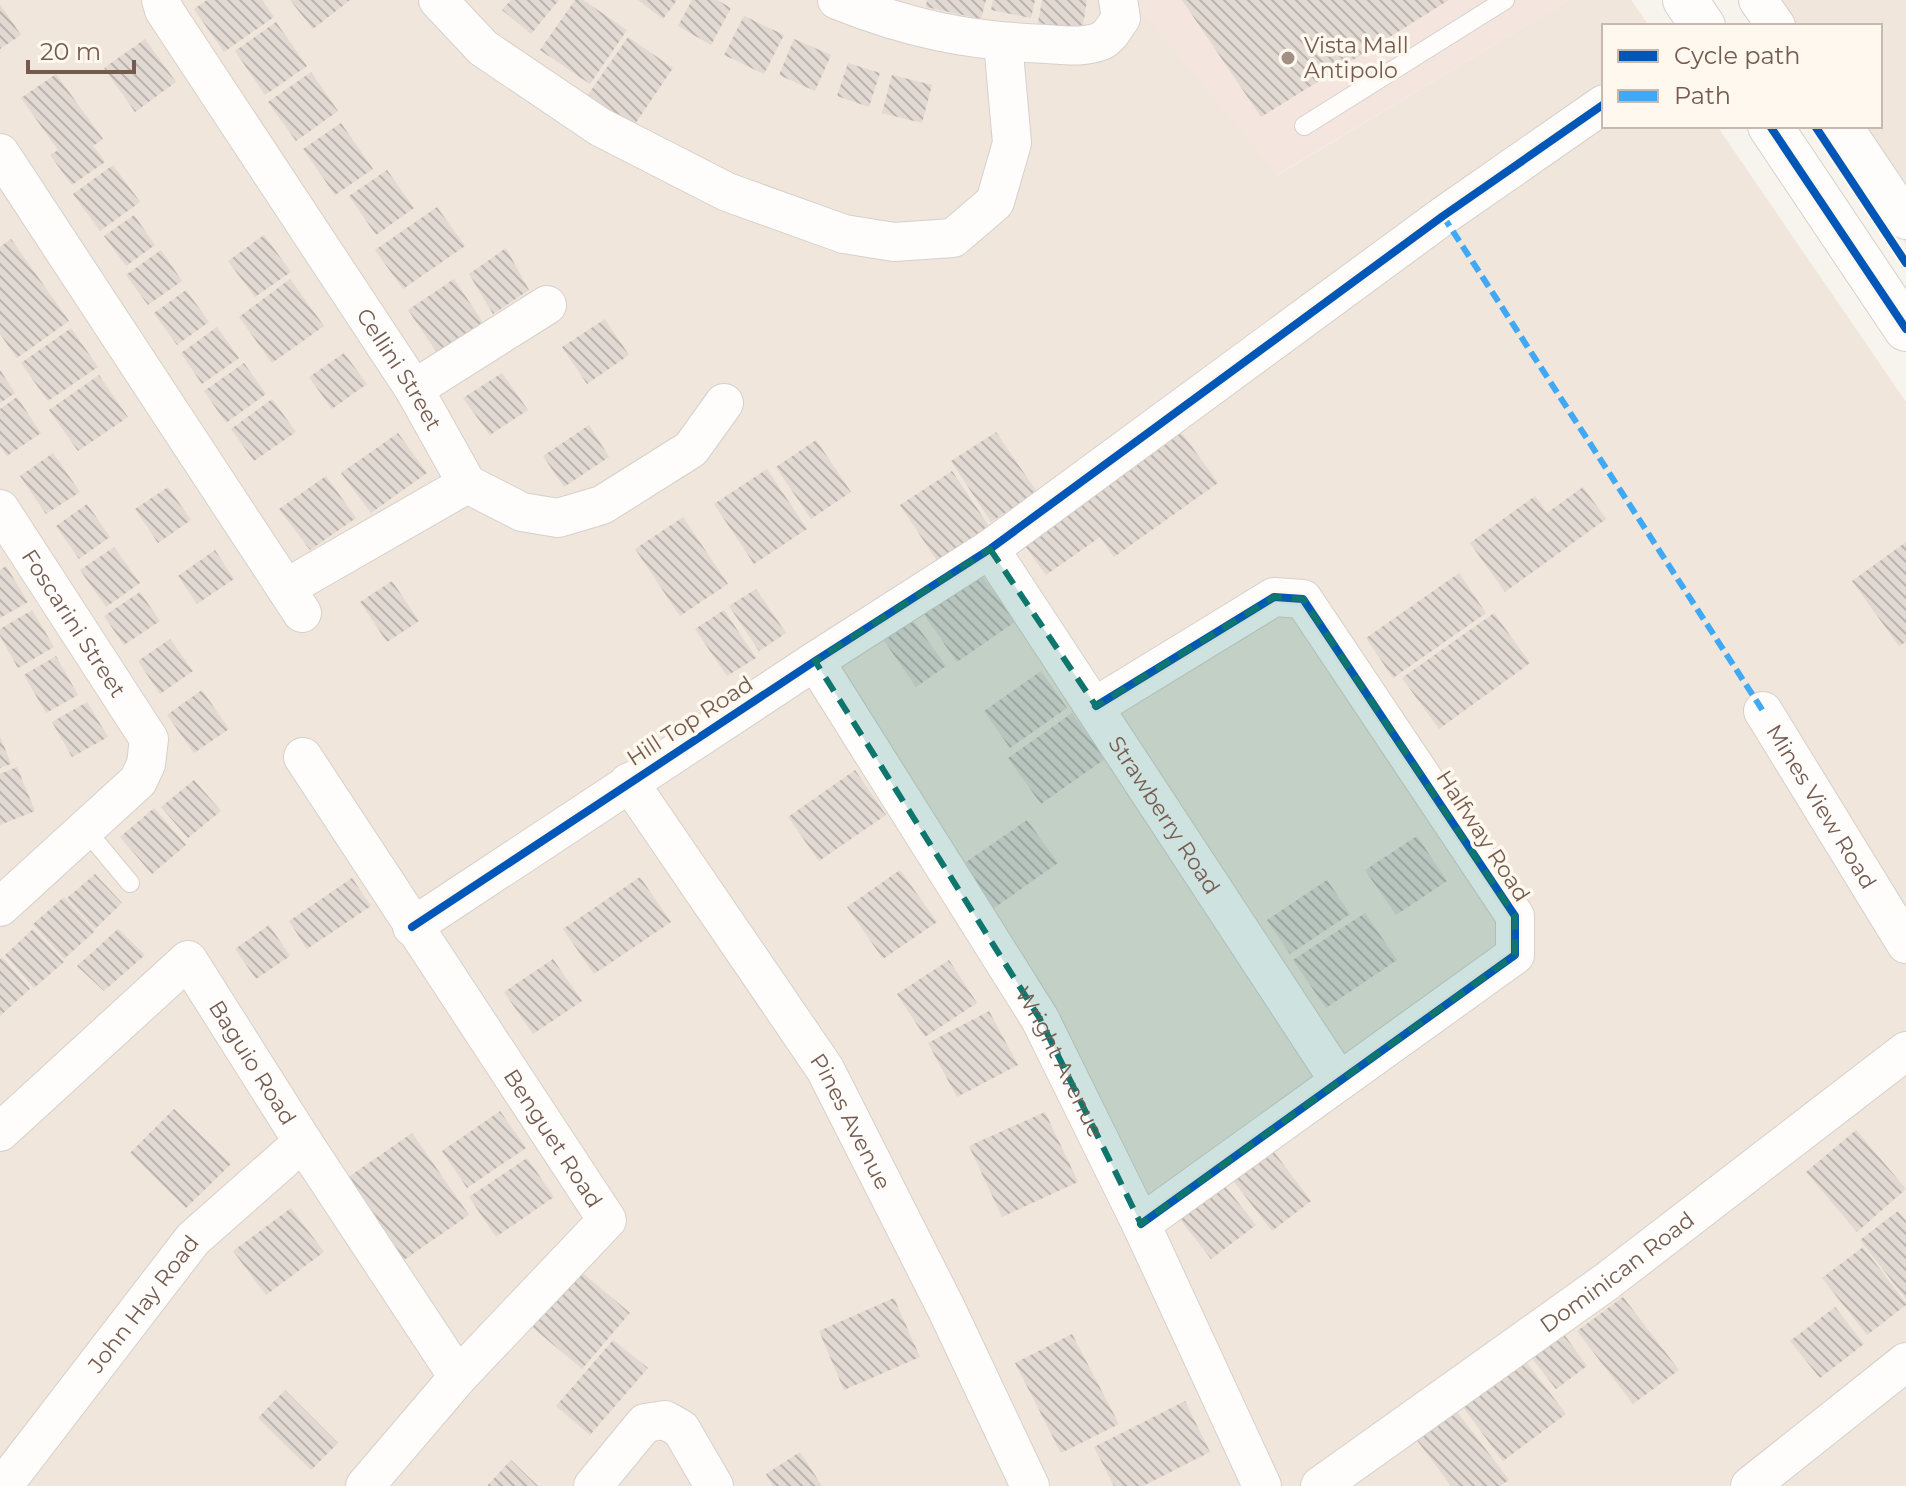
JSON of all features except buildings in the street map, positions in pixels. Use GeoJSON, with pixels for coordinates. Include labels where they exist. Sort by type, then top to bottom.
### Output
{"type":"FeatureCollection","features":[{"type":"Feature","properties":{"kind":"main road"},"geometry":{"type":"LineString","coordinates":[[1685,0],[1702,24]]}},
{"type":"Feature","properties":{"kind":"main road"},"geometry":{"type":"LineString","coordinates":[[1771,128],[1906,329]]}},
{"type":"Feature","properties":{"kind":"street","name":"Cellini Street"},"geometry":{"type":"LineString","coordinates":[[161,0],[164,10],[414,389],[467,484]]}},
{"type":"Feature","properties":{"kind":"street"},"geometry":{"type":"LineString","coordinates":[[438,0],[483,48],[600,127],[727,192],[844,234],[894,242],[953,238],[995,202],[1012,143],[1003,42]]}},
{"type":"Feature","properties":{"kind":"street"},"geometry":{"type":"LineString","coordinates":[[837,0],[879,17],[944,34],[1003,42],[1079,46],[1102,40],[1121,18],[1118,0]]}},
{"type":"Feature","properties":{"kind":"street"},"geometry":{"type":"LineString","coordinates":[[1758,0],[1775,24]]}},
{"type":"Feature","properties":{"kind":"street","name":"Hill Top Road"},"geometry":{"type":"LineString","coordinates":[[412,927],[629,782],[990,549],[1443,216],[1602,105]]}},
{"type":"Feature","properties":{"kind":"street"},"geometry":{"type":"LineString","coordinates":[[1844,128],[1906,220]]}},
{"type":"Feature","properties":{"kind":"street"},"geometry":{"type":"LineString","coordinates":[[0,153],[294,601],[467,484],[522,512],[558,518],[602,505],[691,449],[724,403]]}},
{"type":"Feature","properties":{"kind":"street"},"geometry":{"type":"LineString","coordinates":[[414,389],[547,305]]}},
{"type":"Feature","properties":{"kind":"street","name":"Foscarini Street"},"geometry":{"type":"LineString","coordinates":[[0,509],[149,739],[146,764],[138,781],[85,829]]}},
{"type":"Feature","properties":{"kind":"street","name":"Strawberry Road"},"geometry":{"type":"LineString","coordinates":[[990,549],[1096,706],[1339,1081]]}},
{"type":"Feature","properties":{"kind":"street","name":"Halfway Road"},"geometry":{"type":"LineString","coordinates":[[1096,706],[1274,597],[1303,599],[1515,916],[1515,955],[1141,1224]]}},
{"type":"Feature","properties":{"kind":"street","name":"Wright Avenue"},"geometry":{"type":"LineString","coordinates":[[815,661],[1040,1019],[1141,1224],[1262,1486]]}},
{"type":"Feature","properties":{"kind":"street","name":"Mines View Road"},"geometry":{"type":"LineString","coordinates":[[1763,711],[1906,944]]}},
{"type":"Feature","properties":{"kind":"street","name":"Benguet Road"},"geometry":{"type":"LineString","coordinates":[[303,757],[607,1220],[458,1377],[365,1486]]}},
{"type":"Feature","properties":{"kind":"street","name":"Pines Avenue"},"geometry":{"type":"LineString","coordinates":[[629,782],[825,1069],[946,1308],[1030,1486]]}},
{"type":"Feature","properties":{"kind":"street"},"geometry":{"type":"LineString","coordinates":[[0,907],[85,829]]}},
{"type":"Feature","properties":{"kind":"street","name":"Baguio Road"},"geometry":{"type":"LineString","coordinates":[[0,1132],[188,960],[458,1377]]}},
{"type":"Feature","properties":{"kind":"street","name":"Dominican Road"},"geometry":{"type":"LineString","coordinates":[[1320,1486],[1606,1282],[1906,1051]]}},
{"type":"Feature","properties":{"kind":"street","name":"John Hay Road"},"geometry":{"type":"LineString","coordinates":[[3,1486],[193,1239],[303,1142]]}},
{"type":"Feature","properties":{"kind":"street"},"geometry":{"type":"LineString","coordinates":[[1750,1486],[1906,1362]]}},
{"type":"Feature","properties":{"kind":"street"},"geometry":{"type":"LineString","coordinates":[[593,1486],[645,1423],[665,1420],[681,1429],[714,1486]]}},
{"type":"Feature","properties":{"kind":"lane"},"geometry":{"type":"LineString","coordinates":[[1304,126],[1505,0]]}},
{"type":"Feature","properties":{"kind":"lane"},"geometry":{"type":"LineString","coordinates":[[85,829],[130,883]]}},
{"type":"Feature","properties":{"kind":"highlighted area"},"geometry":{"type":"Polygon","coordinates":[[[990,549],[1096,706],[1274,597],[1303,599],[1515,916],[1515,955],[1141,1224],[1040,1019],[815,661],[990,549]]]}},
{"type":"Feature","properties":{"kind":"shaded area"},"geometry":{"type":"Polygon","coordinates":[[[0,0],[1133,0],[1278,175],[1569,0],[1631,0],[1648,24],[1602,24],[1602,128],[1718,128],[1906,402],[1906,1486],[0,1486],[0,0]]]}},
{"type":"Feature","properties":{"kind":"shaded area","name":"Vista Mall Antipolo"},"geometry":{"type":"Polygon","coordinates":[[[1133,0],[1569,0],[1277,175],[1133,0]]]}},
{"type":"Feature","properties":{"kind":"shaded area"},"geometry":{"type":"Polygon","coordinates":[[[1742,0],[1906,0],[1906,244],[1828,128],[1882,128],[1882,24],[1759,24],[1742,0]]]}},
{"type":"Feature","properties":{"kind":"marked path"},"geometry":{"type":"LineString","coordinates":[[1443,216],[1763,711]]}},
{"type":"Feature","properties":{"kind":"cycle path"},"geometry":{"type":"LineString","coordinates":[[412,927],[990,549],[1443,216],[1602,105]]}},
{"type":"Feature","properties":{"kind":"cycle path"},"geometry":{"type":"LineString","coordinates":[[1771,128],[1906,329]]}},
{"type":"Feature","properties":{"kind":"cycle path"},"geometry":{"type":"LineString","coordinates":[[1816,128],[1906,263]]}},
{"type":"Feature","properties":{"kind":"cycle path"},"geometry":{"type":"LineString","coordinates":[[1096,706],[1274,597],[1303,599],[1515,916],[1515,955],[1141,1224]]}},
{"type":"Feature","properties":{"kind":"place","name":"Vista Mall Antipolo"},"geometry":{"type":"Point","coordinates":[1288,58]}}]}
